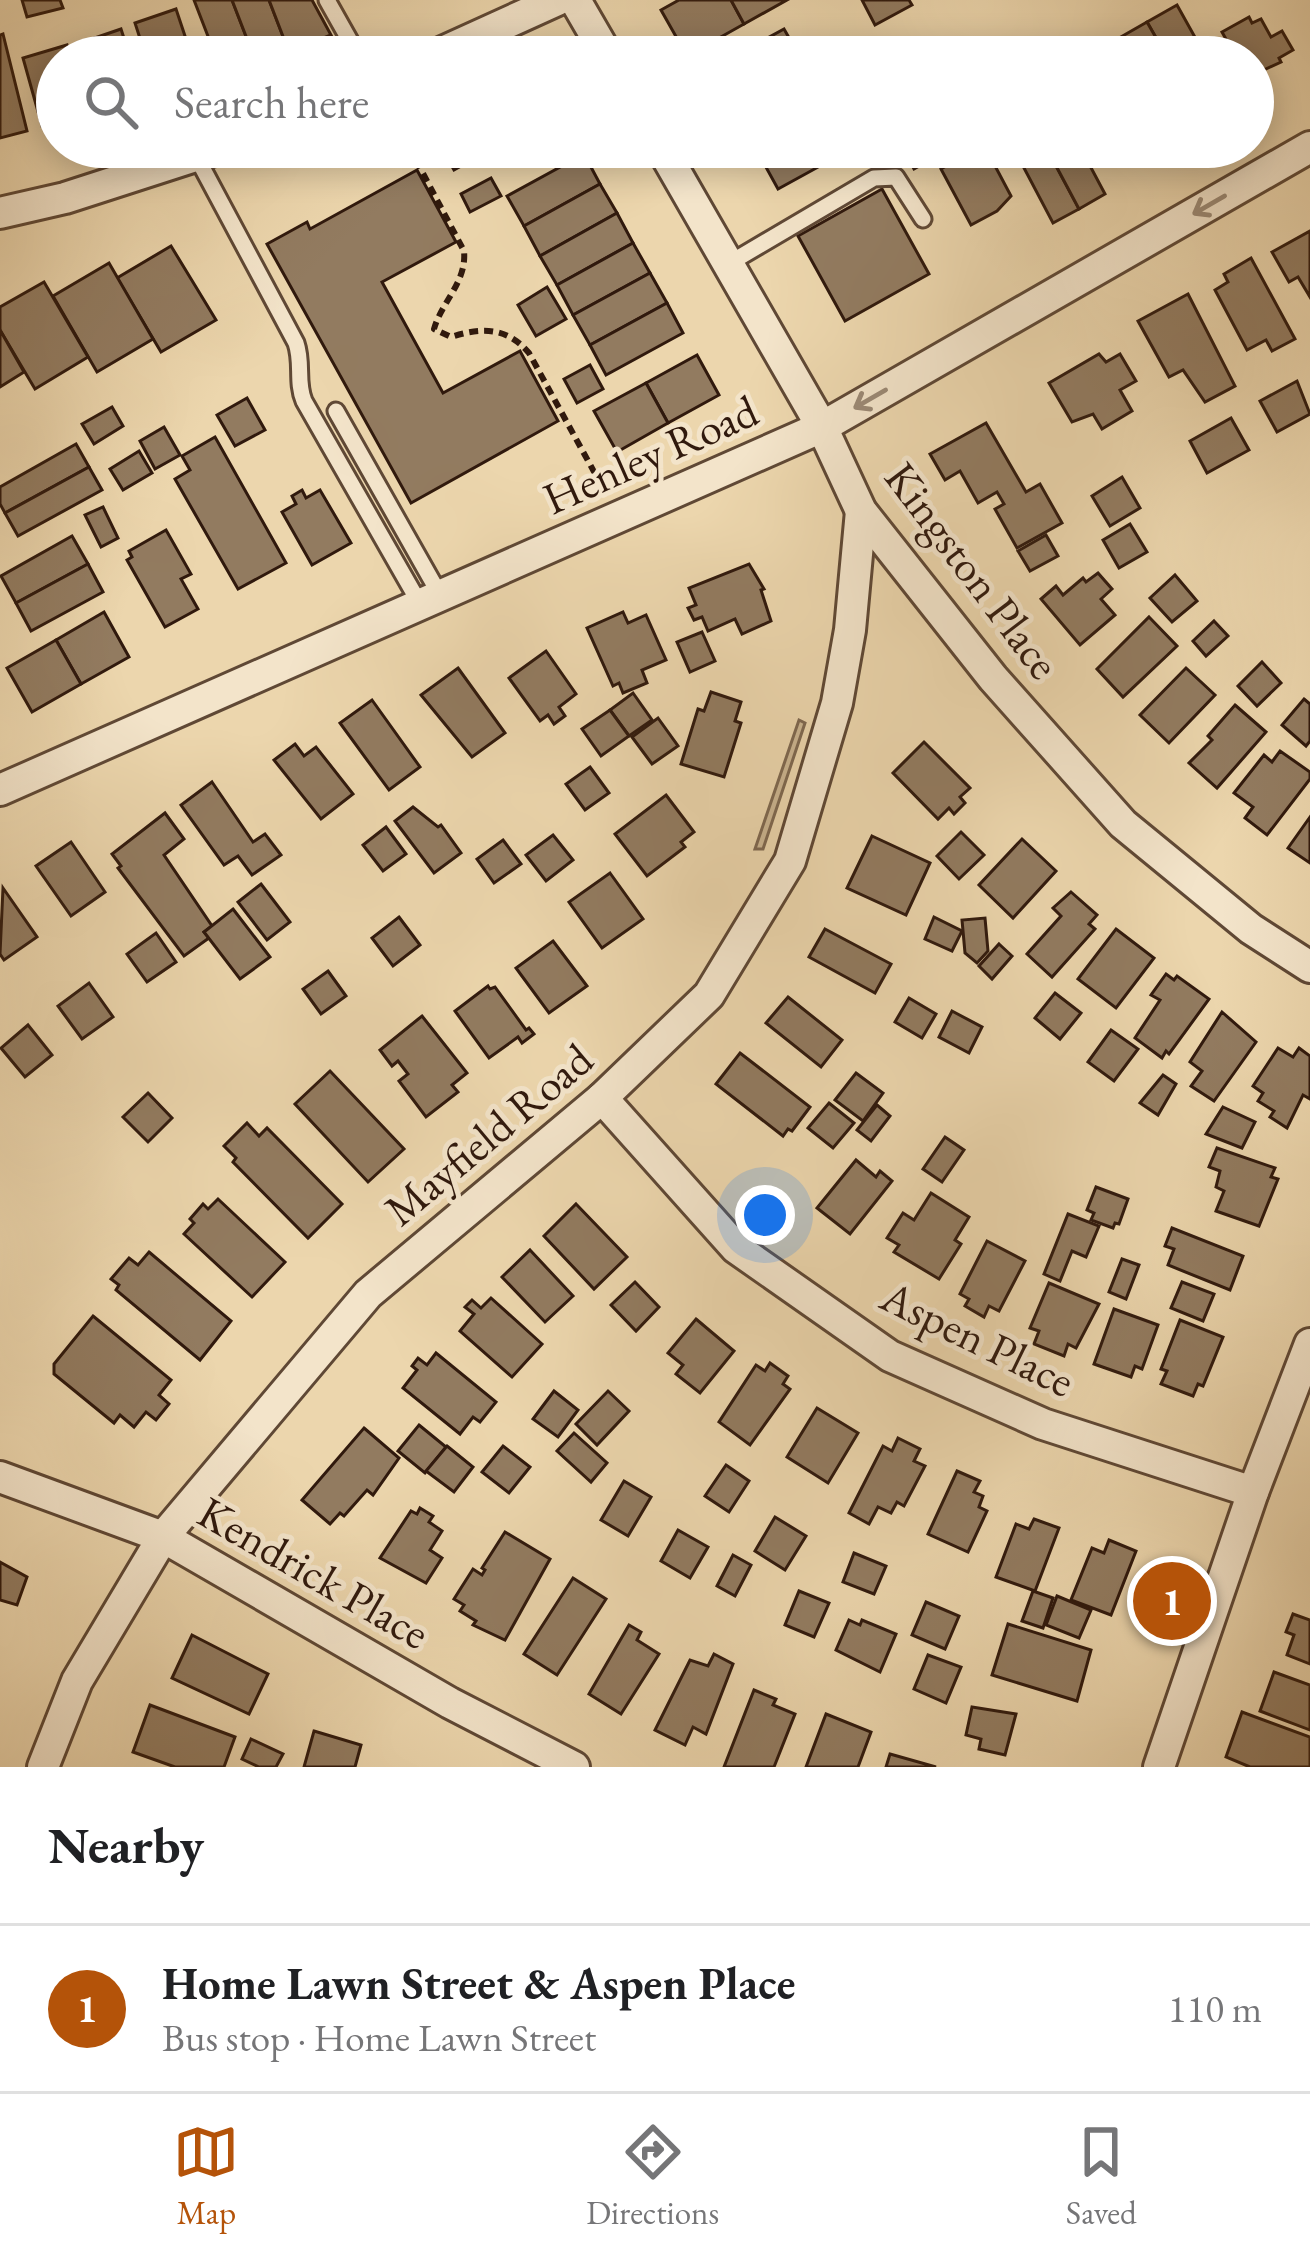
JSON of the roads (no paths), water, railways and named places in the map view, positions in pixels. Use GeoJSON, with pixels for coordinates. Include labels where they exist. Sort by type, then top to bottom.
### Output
{"type":"FeatureCollection","features":[{"type":"Feature","properties":{"kind":"street"},"geometry":{"type":"LineString","coordinates":[[478,36],[556,0]]}},
{"type":"Feature","properties":{"kind":"street"},"geometry":{"type":"LineString","coordinates":[[575,0],[596,36]]}},
{"type":"Feature","properties":{"kind":"street","name":"Henley Road"},"geometry":{"type":"LineString","coordinates":[[1274,168],[1310,147]]}},
{"type":"Feature","properties":{"kind":"street"},"geometry":{"type":"LineString","coordinates":[[0,213],[158,168]]}},
{"type":"Feature","properties":{"kind":"street","name":"Kingston Place"},"geometry":{"type":"LineString","coordinates":[[673,168],[823,427],[861,512],[993,678],[1124,824],[1251,929],[1310,967]]}},
{"type":"Feature","properties":{"kind":"street","name":"Henley Road"},"geometry":{"type":"LineString","coordinates":[[0,790],[823,427],[1273,168]]}},
{"type":"Feature","properties":{"kind":"street","name":"Mayfield Road"},"geometry":{"type":"LineString","coordinates":[[43,1767],[77,1681],[163,1537],[368,1294],[602,1099],[709,994],[790,861],[837,703],[850,630],[861,512]]}},
{"type":"Feature","properties":{"kind":"street","name":"Aspen Place"},"geometry":{"type":"LineString","coordinates":[[602,1099],[736,1248],[890,1356],[1043,1424],[1253,1492]]}},
{"type":"Feature","properties":{"kind":"street"},"geometry":{"type":"LineString","coordinates":[[1159,1767],[1253,1492],[1310,1344]]}},
{"type":"Feature","properties":{"kind":"street","name":"Kendrick Place"},"geometry":{"type":"LineString","coordinates":[[0,1477],[163,1537],[450,1702],[574,1767]]}},
{"type":"Feature","properties":{"kind":"lane"},"geometry":{"type":"LineString","coordinates":[[328,0],[348,36]]}},
{"type":"Feature","properties":{"kind":"lane"},"geometry":{"type":"LineString","coordinates":[[218,168],[302,358],[299,386],[304,401],[430,600]]}},
{"type":"Feature","properties":{"kind":"lane"},"geometry":{"type":"LineString","coordinates":[[728,264],[874,178],[896,177],[923,219]]}},
{"type":"Feature","properties":{"kind":"lane"},"geometry":{"type":"LineString","coordinates":[[336,411],[430,600]]}},
{"type":"Feature","properties":{"kind":"place","name":"Home Lawn Street & Aspen Place"},"geometry":{"type":"Point","coordinates":[1172,1601]}}]}
